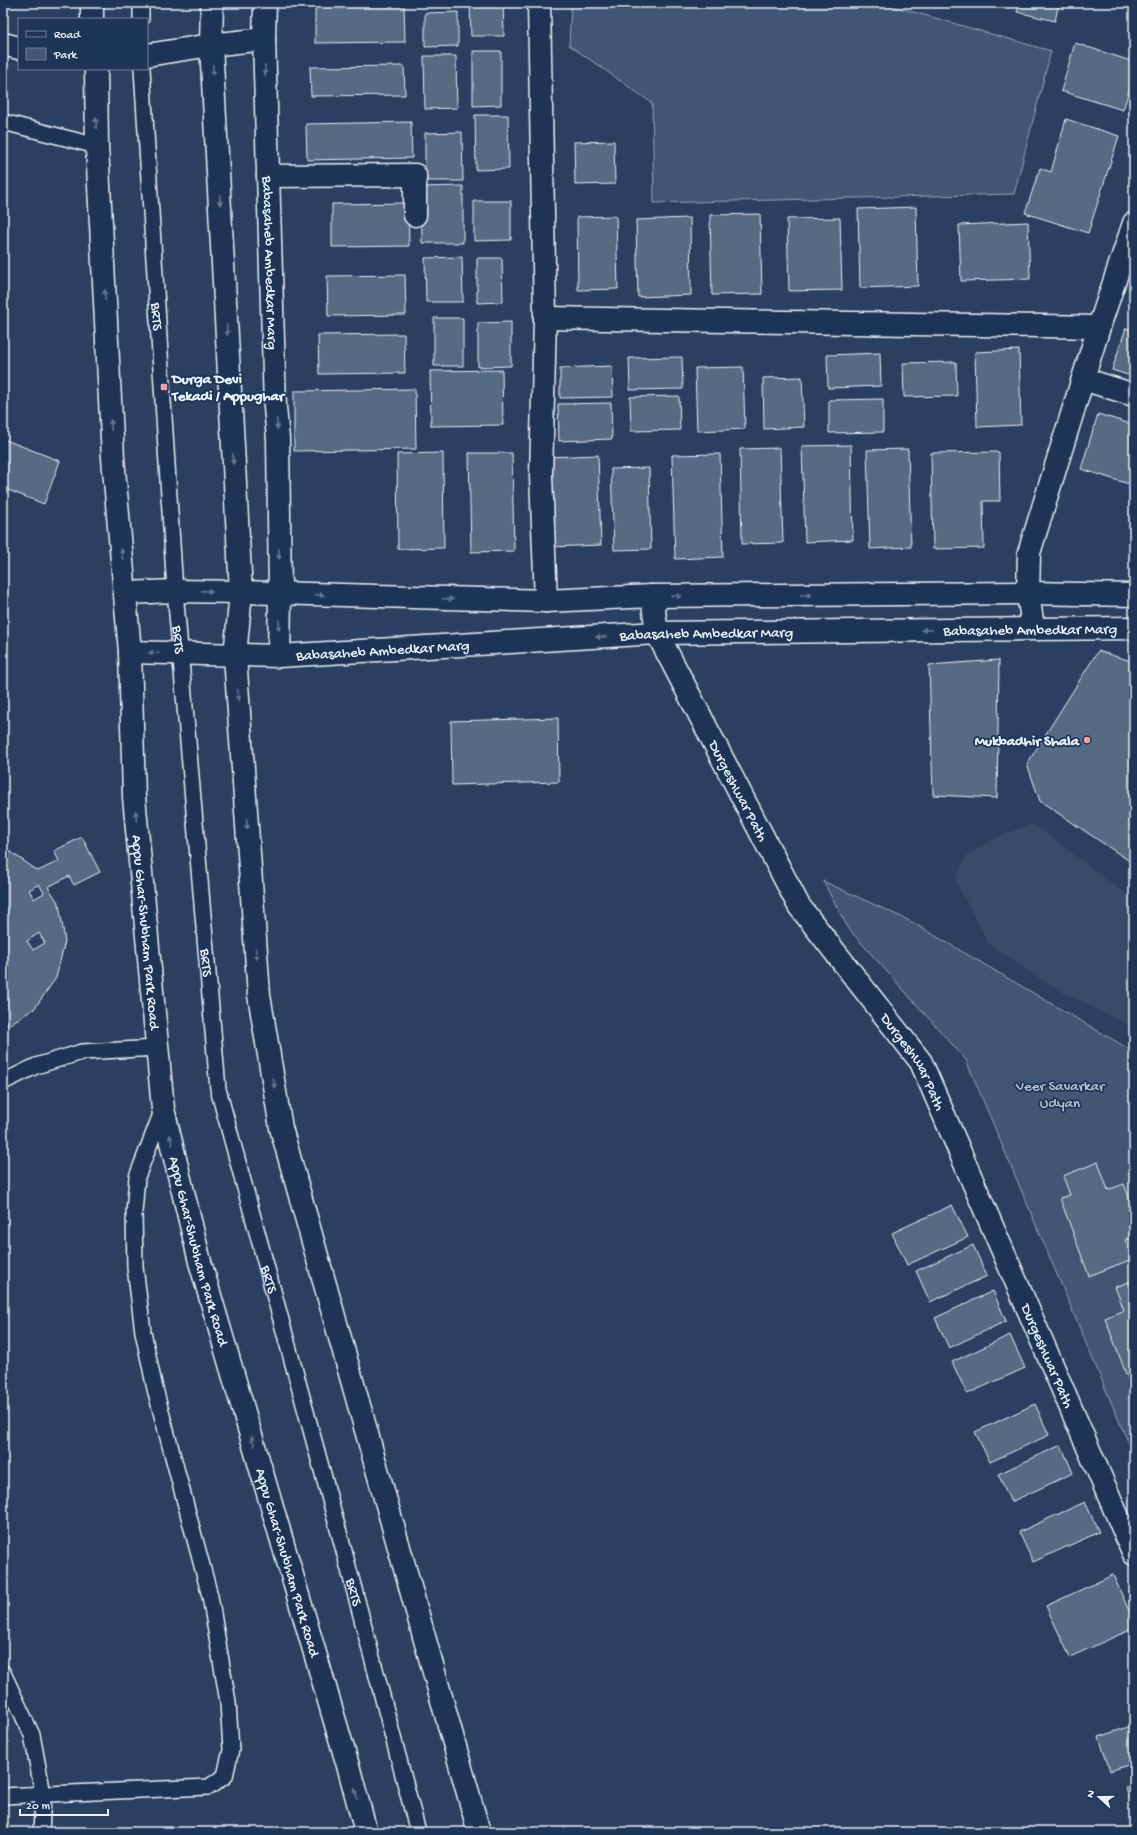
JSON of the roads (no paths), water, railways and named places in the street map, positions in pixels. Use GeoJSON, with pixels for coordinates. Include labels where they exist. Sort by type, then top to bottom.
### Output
{"type":"FeatureCollection","features":[{"type":"Feature","properties":{"kind":"main road"},"geometry":{"type":"LineString","coordinates":[[92,3],[92,18]]}},
{"type":"Feature","properties":{"kind":"main road"},"geometry":{"type":"LineString","coordinates":[[212,3],[211,45],[241,592],[235,656],[259,995],[281,1128],[479,1832]]}},
{"type":"Feature","properties":{"kind":"main road","name":"Babasaheb Ambedkar Marg"},"geometry":{"type":"LineString","coordinates":[[265,3],[264,39],[268,176],[275,407],[278,439],[280,594],[279,656]]}},
{"type":"Feature","properties":{"kind":"main road"},"geometry":{"type":"LineString","coordinates":[[539,3],[545,318],[540,476],[546,601]]}},
{"type":"Feature","properties":{"kind":"main road"},"geometry":{"type":"LineString","coordinates":[[148,56],[211,45],[264,39]]}},
{"type":"Feature","properties":{"kind":"main road"},"geometry":{"type":"LineString","coordinates":[[3,44],[18,48]]}},
{"type":"Feature","properties":{"kind":"main road"},"geometry":{"type":"LineString","coordinates":[[96,70],[97,146],[113,458],[130,652]]}},
{"type":"Feature","properties":{"kind":"main road"},"geometry":{"type":"LineString","coordinates":[[268,176],[415,175],[414,215]]}},
{"type":"Feature","properties":{"kind":"main road"},"geometry":{"type":"LineString","coordinates":[[1032,628],[1028,593],[1029,553],[1099,327],[1134,223]]}},
{"type":"Feature","properties":{"kind":"main road"},"geometry":{"type":"LineString","coordinates":[[545,318],[1099,327]]}},
{"type":"Feature","properties":{"kind":"main road"},"geometry":{"type":"LineString","coordinates":[[1083,379],[1134,396]]}},
{"type":"Feature","properties":{"kind":"main road"},"geometry":{"type":"LineString","coordinates":[[126,593],[175,591],[241,592],[546,601],[652,596],[1028,593],[1134,595]]}},
{"type":"Feature","properties":{"kind":"main road","name":"Durgeshwar Path"},"geometry":{"type":"LineString","coordinates":[[652,596],[657,633],[799,906],[921,1062],[1134,1554]]}},
{"type":"Feature","properties":{"kind":"main road","name":"Babasaheb Ambedkar Marg"},"geometry":{"type":"LineString","coordinates":[[130,652],[279,656],[657,633],[1134,628]]}},
{"type":"Feature","properties":{"kind":"main road","name":"Appu Ghar-Shubham Park Road"},"geometry":{"type":"LineString","coordinates":[[130,652],[134,797],[163,1109],[200,1262],[345,1753],[366,1832]]}},
{"type":"Feature","properties":{"kind":"lane"},"geometry":{"type":"LineString","coordinates":[[140,18],[141,3]]}},
{"type":"Feature","properties":{"kind":"lane","name":"BRTS"},"geometry":{"type":"LineString","coordinates":[[142,70],[175,591],[218,1089],[344,1551],[418,1832]]}},
{"type":"Feature","properties":{"kind":"lane"},"geometry":{"type":"LineString","coordinates":[[3,122],[97,146]]}},
{"type":"Feature","properties":{"kind":"lane"},"geometry":{"type":"LineString","coordinates":[[3,1082],[36,1066],[82,1052],[158,1048]]}},
{"type":"Feature","properties":{"kind":"lane"},"geometry":{"type":"LineString","coordinates":[[3,1796],[209,1786],[225,1776],[231,1750],[228,1702],[210,1596],[155,1390],[143,1332],[135,1267],[134,1213],[137,1177],[163,1109]]}},
{"type":"Feature","properties":{"kind":"lane"},"geometry":{"type":"LineString","coordinates":[[3,1673],[32,1734],[43,1794],[41,1832]]}},
{"type":"Feature","properties":{"kind":"place","name":"Durga Devi Tekadi / Appughar"},"geometry":{"type":"Point","coordinates":[164,387]}},
{"type":"Feature","properties":{"kind":"place","name":"Mukbadhir Shala"},"geometry":{"type":"Point","coordinates":[1087,740]}},
{"type":"Feature","properties":{"kind":"park label","name":"Veer Savarkar Udyan"},"geometry":{"type":"Point","coordinates":[1060,1094]}}]}
